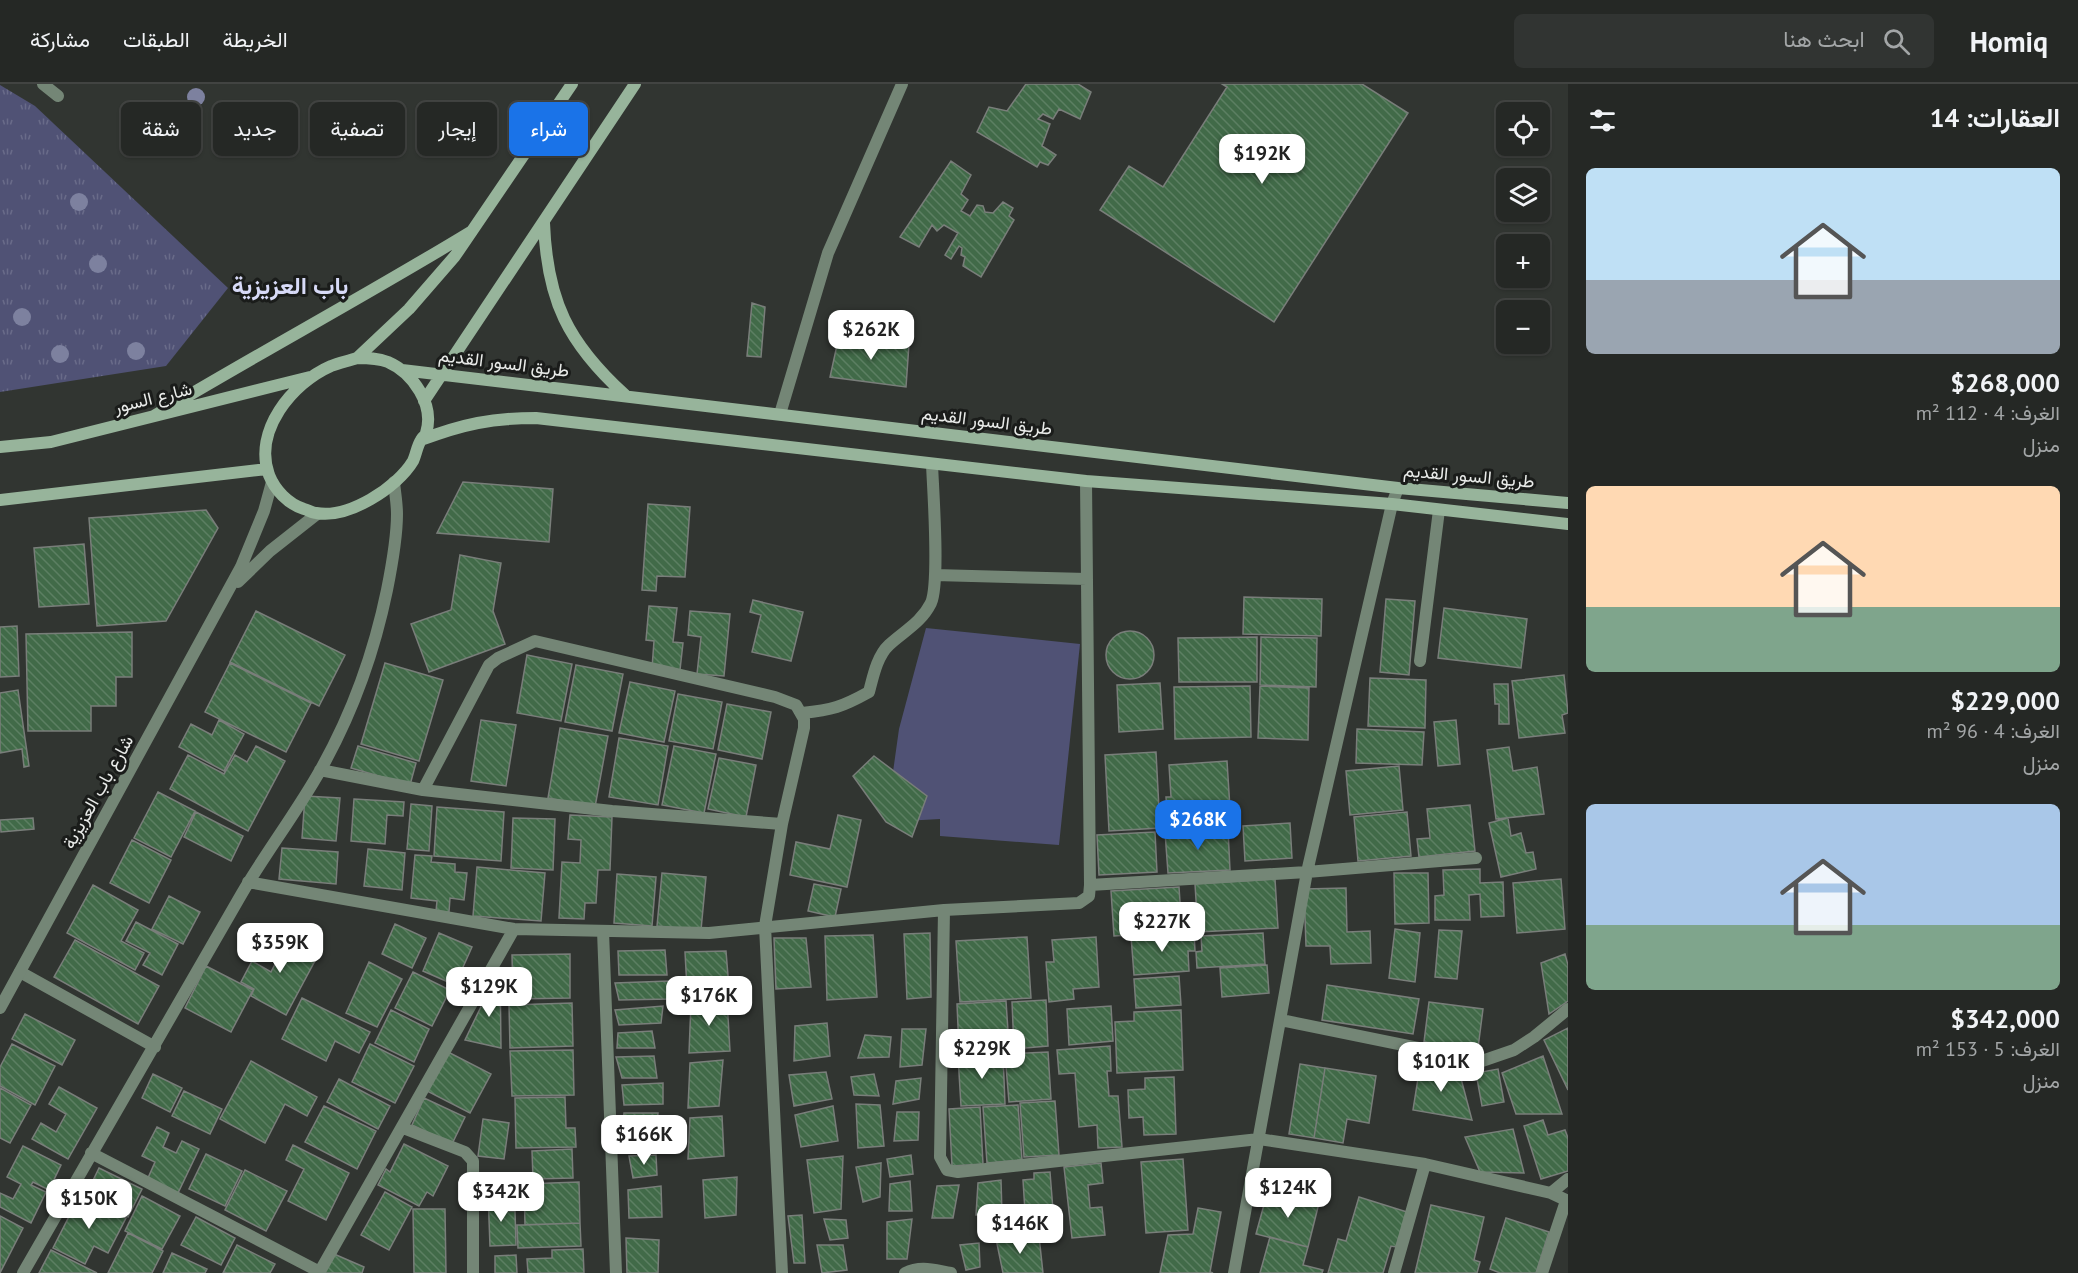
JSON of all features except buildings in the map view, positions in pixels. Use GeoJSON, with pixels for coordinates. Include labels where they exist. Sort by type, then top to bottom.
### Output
{"type":"FeatureCollection","features":[{"type":"Feature","properties":{"kind":"main road"},"geometry":{"type":"LineString","coordinates":[[357,358],[433,283],[472,231],[572,84]]}},
{"type":"Feature","properties":{"kind":"main road"},"geometry":{"type":"LineString","coordinates":[[424,401],[635,84]]}},
{"type":"Feature","properties":{"kind":"main road"},"geometry":{"type":"LineString","coordinates":[[544,223],[545,256],[552,288],[564,319],[580,348],[601,373],[625,395]]}},
{"type":"Feature","properties":{"kind":"main road"},"geometry":{"type":"LineString","coordinates":[[154,416],[242,363],[397,277],[472,231]]}},
{"type":"Feature","properties":{"kind":"main road"},"geometry":{"type":"LineString","coordinates":[[357,358],[380,360],[402,370],[416,384],[424,401],[428,418],[426,434],[421,440],[413,461],[394,482],[353,508],[337,513],[317,514],[297,507],[280,494],[267,469],[264,451],[268,432],[287,401],[314,376],[330,367],[357,358]]}},
{"type":"Feature","properties":{"kind":"main road","name":"طريق السور القديم"},"geometry":{"type":"LineString","coordinates":[[402,370],[1398,488],[1568,503]]}},
{"type":"Feature","properties":{"kind":"main road","name":"شارع السور"},"geometry":{"type":"LineString","coordinates":[[0,447],[51,442],[314,376]]}},
{"type":"Feature","properties":{"kind":"main road","name":"طريق السور القديم"},"geometry":{"type":"LineString","coordinates":[[421,440],[480,421],[536,418],[1086,481],[1392,504],[1568,525]]}},
{"type":"Feature","properties":{"kind":"main road"},"geometry":{"type":"LineString","coordinates":[[0,500],[267,469]]}},
{"type":"Feature","properties":{"kind":"street"},"geometry":{"type":"LineString","coordinates":[[43,84],[58,96]]}},
{"type":"Feature","properties":{"kind":"street"},"geometry":{"type":"LineString","coordinates":[[780,414],[828,253],[902,84]]}},
{"type":"Feature","properties":{"kind":"street"},"geometry":{"type":"LineString","coordinates":[[802,713],[846,705],[868,692],[878,663],[887,646],[910,630],[931,602],[935,575],[932,464]]}},
{"type":"Feature","properties":{"kind":"street"},"geometry":{"type":"LineString","coordinates":[[248,882],[514,929],[709,933],[944,910],[1079,903],[1089,896],[1090,885],[1086,481]]}},
{"type":"Feature","properties":{"kind":"street","name":"شارع باب العزيزية"},"geometry":{"type":"LineString","coordinates":[[0,1008],[227,594],[253,539],[272,482]]}},
{"type":"Feature","properties":{"kind":"street"},"geometry":{"type":"LineString","coordinates":[[23,1273],[248,882],[320,771],[343,728],[362,683],[381,616],[394,549],[397,514],[394,482]]}},
{"type":"Feature","properties":{"kind":"street"},"geometry":{"type":"LineString","coordinates":[[1234,1273],[1306,872],[1392,504],[1398,488]]}},
{"type":"Feature","properties":{"kind":"street"},"geometry":{"type":"LineString","coordinates":[[1420,661],[1439,510]]}},
{"type":"Feature","properties":{"kind":"street","name":"شارع باب العزيزية"},"geometry":{"type":"LineString","coordinates":[[227,594],[270,551],[317,514]]}},
{"type":"Feature","properties":{"kind":"street"},"geometry":{"type":"LineString","coordinates":[[935,575],[1087,579]]}},
{"type":"Feature","properties":{"kind":"street"},"geometry":{"type":"LineString","coordinates":[[423,790],[489,665],[498,658],[535,641],[775,697],[796,705],[802,713],[804,728],[782,824],[765,926],[782,1273]]}},
{"type":"Feature","properties":{"kind":"street"},"geometry":{"type":"LineString","coordinates":[[320,771],[423,790],[612,811],[782,824]]}},
{"type":"Feature","properties":{"kind":"street"},"geometry":{"type":"LineString","coordinates":[[1090,885],[1306,872],[1476,858]]}},
{"type":"Feature","properties":{"kind":"street"},"geometry":{"type":"LineString","coordinates":[[944,910],[940,1157],[947,1170],[958,1172],[1259,1139],[1425,1164],[1551,1193],[1567,1201],[1542,1273]]}},
{"type":"Feature","properties":{"kind":"street"},"geometry":{"type":"LineString","coordinates":[[91,1153],[320,1272],[514,929]]}},
{"type":"Feature","properties":{"kind":"street"},"geometry":{"type":"LineString","coordinates":[[603,931],[616,1273]]}},
{"type":"Feature","properties":{"kind":"street"},"geometry":{"type":"LineString","coordinates":[[20,972],[155,1047]]}},
{"type":"Feature","properties":{"kind":"street"},"geometry":{"type":"LineString","coordinates":[[1281,1020],[1482,1061],[1514,1050],[1534,1038],[1568,1009]]}},
{"type":"Feature","properties":{"kind":"street"},"geometry":{"type":"LineString","coordinates":[[403,1128],[465,1152],[473,1161],[473,1273]]}},
{"type":"Feature","properties":{"kind":"street"},"geometry":{"type":"LineString","coordinates":[[1394,1273],[1425,1164]]}},
{"type":"Feature","properties":{"kind":"street"},"geometry":{"type":"LineString","coordinates":[[1551,1193],[1568,1179]]}},
{"type":"Feature","properties":{"kind":"street"},"geometry":{"type":"LineString","coordinates":[[905,1273],[915,1268],[926,1268],[951,1273]]}},
{"type":"Feature","properties":{"kind":"green space"},"geometry":{"type":"Polygon","coordinates":[[[0,85],[35,106],[228,288],[166,366],[0,392],[0,85]]]}},
{"type":"Feature","properties":{"kind":"green space"},"geometry":{"type":"Polygon","coordinates":[[[926,628],[1080,644],[1059,845],[940,836],[940,819],[886,822],[899,729],[926,628]]]}},
{"type":"Feature","properties":{"kind":"district","name":"باب العزيزية"},"geometry":{"type":"Point","coordinates":[290,286]}}]}
